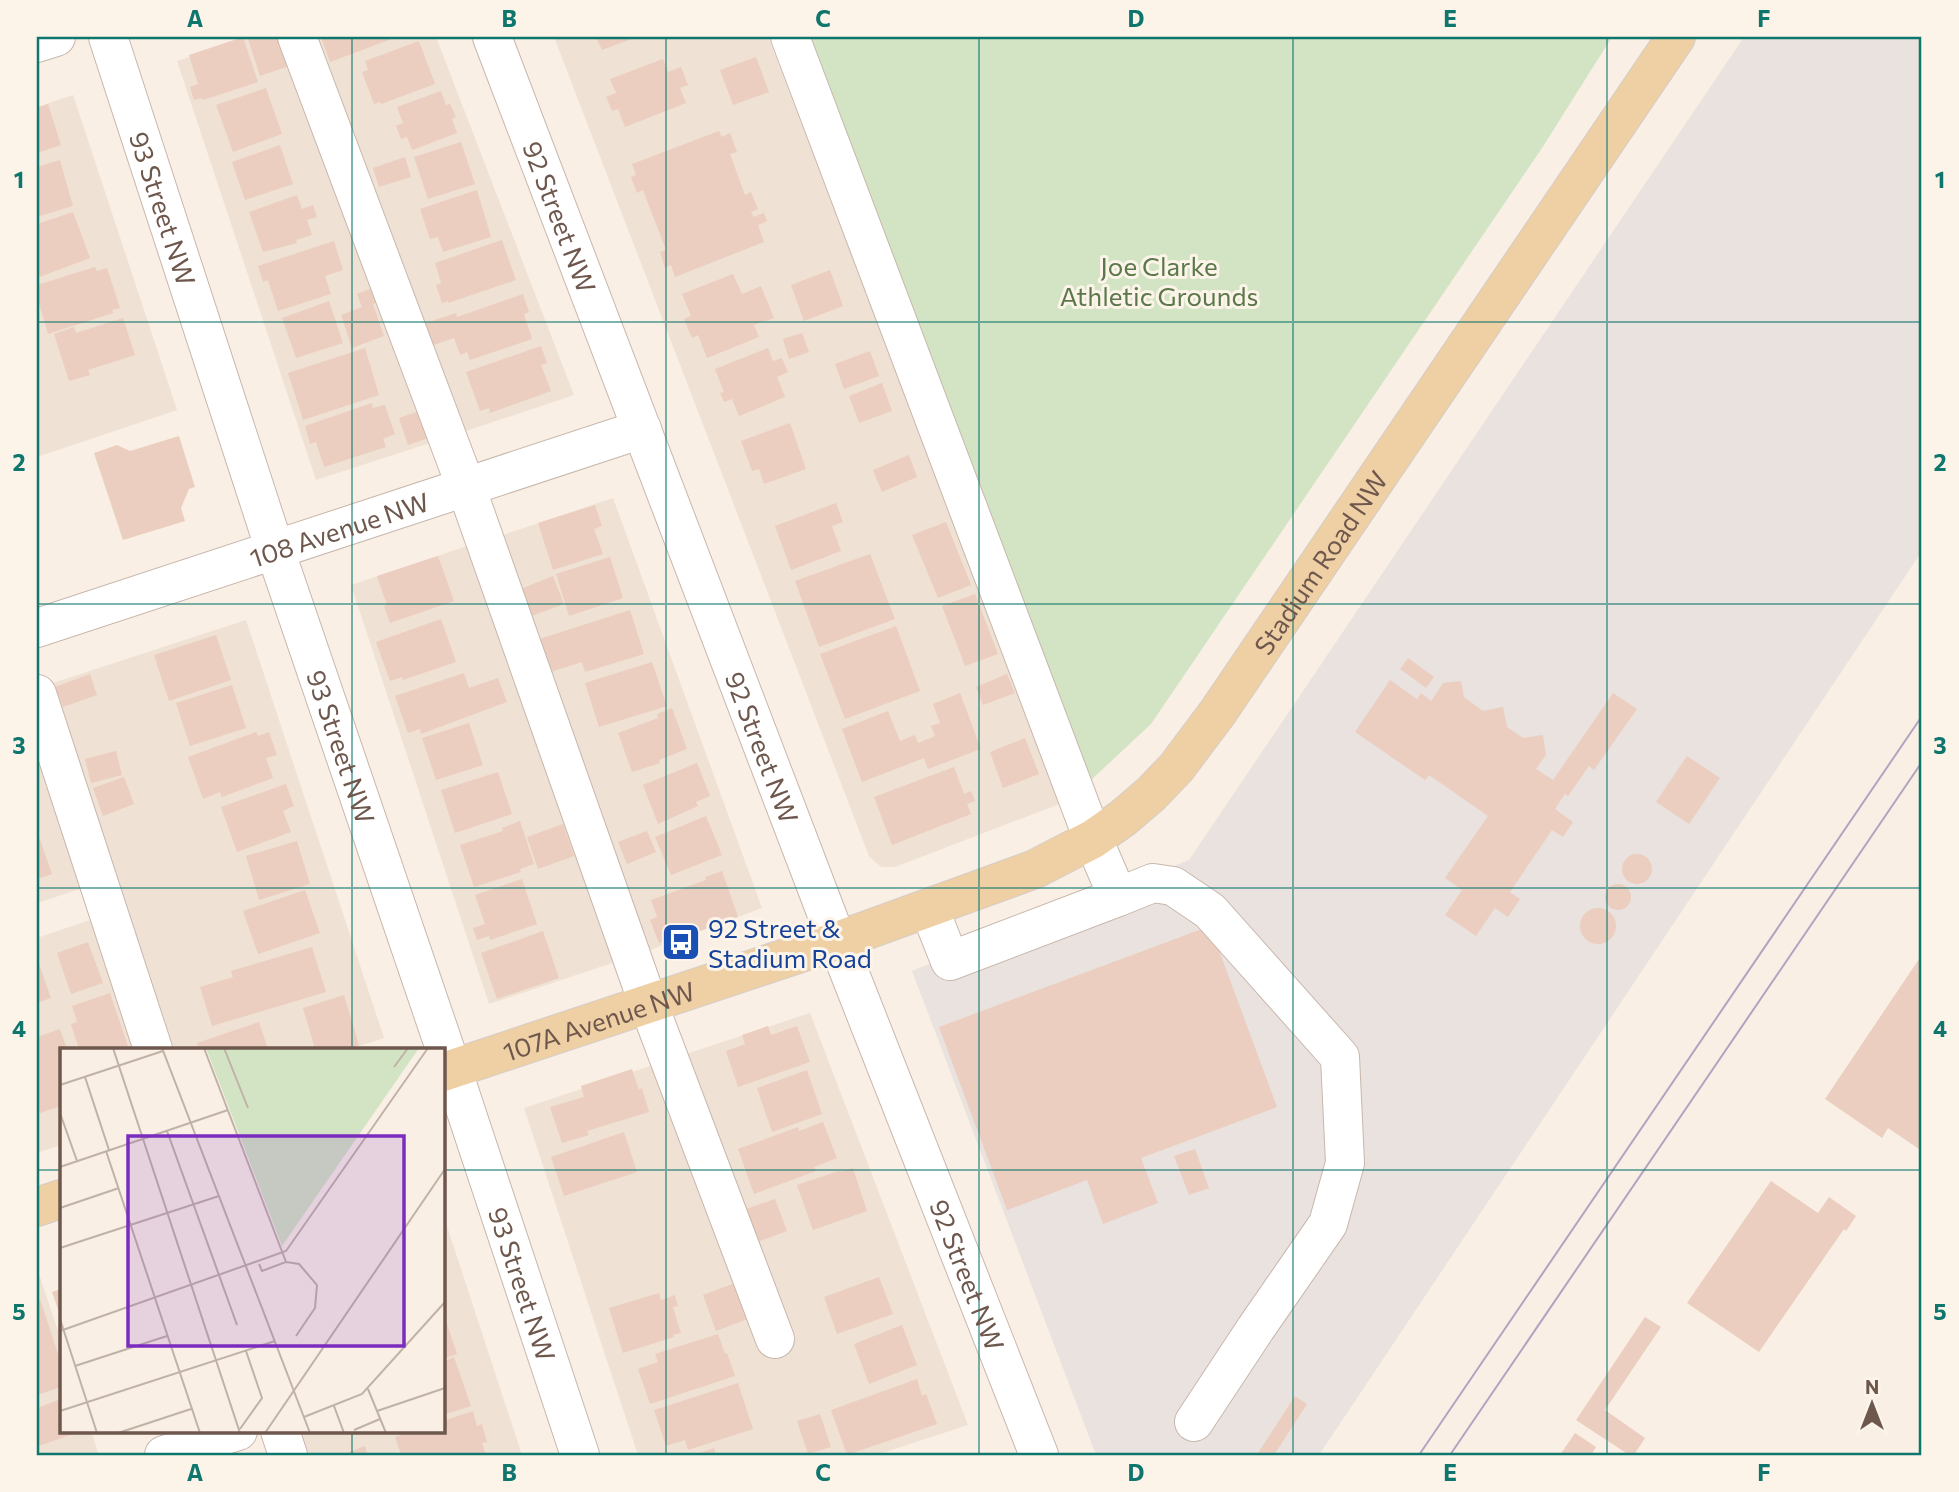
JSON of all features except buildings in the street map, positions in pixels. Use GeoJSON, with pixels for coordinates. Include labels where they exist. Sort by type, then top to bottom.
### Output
{"type":"FeatureCollection","features":[{"type":"Feature","properties":{"kind":"main road","name":"Stadium Road NW"},"geometry":{"type":"LineString","coordinates":[[837,941],[1035,869],[1093,839],[1123,818],[1176,768],[1218,712],[1676,37]]}},
{"type":"Feature","properties":{"kind":"main road","name":"107A Avenue NW"},"geometry":{"type":"LineString","coordinates":[[447,1071],[837,941]]}},
{"type":"Feature","properties":{"kind":"main road"},"geometry":{"type":"LineString","coordinates":[[37,1207],[60,1199]]}},
{"type":"Feature","properties":{"kind":"street"},"geometry":{"type":"LineString","coordinates":[[37,43],[56,37]]}},
{"type":"Feature","properties":{"kind":"street","name":"93 Street NW"},"geometry":{"type":"LineString","coordinates":[[108,37],[439,1048]]}},
{"type":"Feature","properties":{"kind":"street"},"geometry":{"type":"LineString","coordinates":[[297,37],[466,487],[648,1003],[775,1339]]}},
{"type":"Feature","properties":{"kind":"street","name":"92 Street NW"},"geometry":{"type":"LineString","coordinates":[[492,37],[837,941],[1040,1455]]}},
{"type":"Feature","properties":{"kind":"street"},"geometry":{"type":"LineString","coordinates":[[790,37],[1093,839],[1118,897]]}},
{"type":"Feature","properties":{"kind":"street","name":"108 Avenue NW"},"geometry":{"type":"LineString","coordinates":[[37,628],[642,429]]}},
{"type":"Feature","properties":{"kind":"street"},"geometry":{"type":"LineString","coordinates":[[37,694],[153,1048]]}},
{"type":"Feature","properties":{"kind":"street"},"geometry":{"type":"LineString","coordinates":[[929,908],[950,961],[1153,883],[1173,886],[1210,911],[1340,1057],[1345,1163],[1328,1224],[1194,1422]]}},
{"type":"Feature","properties":{"kind":"street","name":"93 Street NW"},"geometry":{"type":"LineString","coordinates":[[447,1071],[580,1455]]}},
{"type":"Feature","properties":{"kind":"street"},"geometry":{"type":"LineString","coordinates":[[164,1455],[236,1432]]}},
{"type":"Feature","properties":{"kind":"street"},"geometry":{"type":"LineString","coordinates":[[280,1432],[288,1455]]}},
{"type":"Feature","properties":{"kind":"shaded area"},"geometry":{"type":"Polygon","coordinates":[[[250,37],[289,37],[433,442],[316,480],[177,61],[250,37]]]}},
{"type":"Feature","properties":{"kind":"shaded area"},"geometry":{"type":"Polygon","coordinates":[[[315,37],[436,37],[574,395],[457,434],[315,37]]]}},
{"type":"Feature","properties":{"kind":"shaded area"},"geometry":{"type":"Polygon","coordinates":[[[554,37],[768,37],[1062,803],[895,867],[882,867],[869,856],[554,37]]]}},
{"type":"Feature","properties":{"kind":"shaded area"},"geometry":{"type":"Polygon","coordinates":[[[1744,37],[1922,37],[1922,551],[1319,1455],[1096,1455],[912,971],[1189,860],[1744,37]]]}},
{"type":"Feature","properties":{"kind":"shaded area"},"geometry":{"type":"Polygon","coordinates":[[[73,95],[177,410],[37,457],[37,107],[73,95]]]}},
{"type":"Feature","properties":{"kind":"shaded area"},"geometry":{"type":"Polygon","coordinates":[[[613,498],[762,908],[642,953],[494,538],[613,498]]]}},
{"type":"Feature","properties":{"kind":"shaded area"},"geometry":{"type":"Polygon","coordinates":[[[470,545],[618,961],[489,1004],[351,585],[470,545]]]}},
{"type":"Feature","properties":{"kind":"shaded area"},"geometry":{"type":"Polygon","coordinates":[[[246,620],[384,1038],[353,1048],[174,1048],[53,683],[246,620]]]}},
{"type":"Feature","properties":{"kind":"shaded area"},"geometry":{"type":"Polygon","coordinates":[[[37,738],[86,887],[37,903],[37,738]]]}},
{"type":"Feature","properties":{"kind":"shaded area"},"geometry":{"type":"Polygon","coordinates":[[[96,918],[139,1048],[60,1048],[60,1145],[37,1153],[37,938],[96,918]]]}},
{"type":"Feature","properties":{"kind":"shaded area"},"geometry":{"type":"Polygon","coordinates":[[[810,1013],[968,1425],[876,1455],[638,1455],[524,1108],[810,1013]]]}},
{"type":"Feature","properties":{"kind":"shaded area"},"geometry":{"type":"Polygon","coordinates":[[[444,1217],[522,1455],[308,1455],[300,1432],[444,1432],[444,1217]]]}},
{"type":"Feature","properties":{"kind":"shaded area"},"geometry":{"type":"Polygon","coordinates":[[[37,1268],[60,1337],[60,1432],[91,1432],[99,1455],[37,1455],[37,1268]]]}},
{"type":"Feature","properties":{"kind":"green space","name":"Joe Clarke Athletic Grounds"},"geometry":{"type":"Polygon","coordinates":[[[805,37],[1612,37],[1542,148],[1151,724],[1091,780],[805,37]]]}},
{"type":"Feature","properties":{"kind":"tram line"},"geometry":{"type":"LineString","coordinates":[[1419,1455],[1922,716]]}},
{"type":"Feature","properties":{"kind":"tram line"},"geometry":{"type":"LineString","coordinates":[[1450,1455],[1922,762]]}},
{"type":"Feature","properties":{"kind":"place","name":"92 Street & Stadium Road"},"geometry":{"type":"Point","coordinates":[681,942]}}]}
